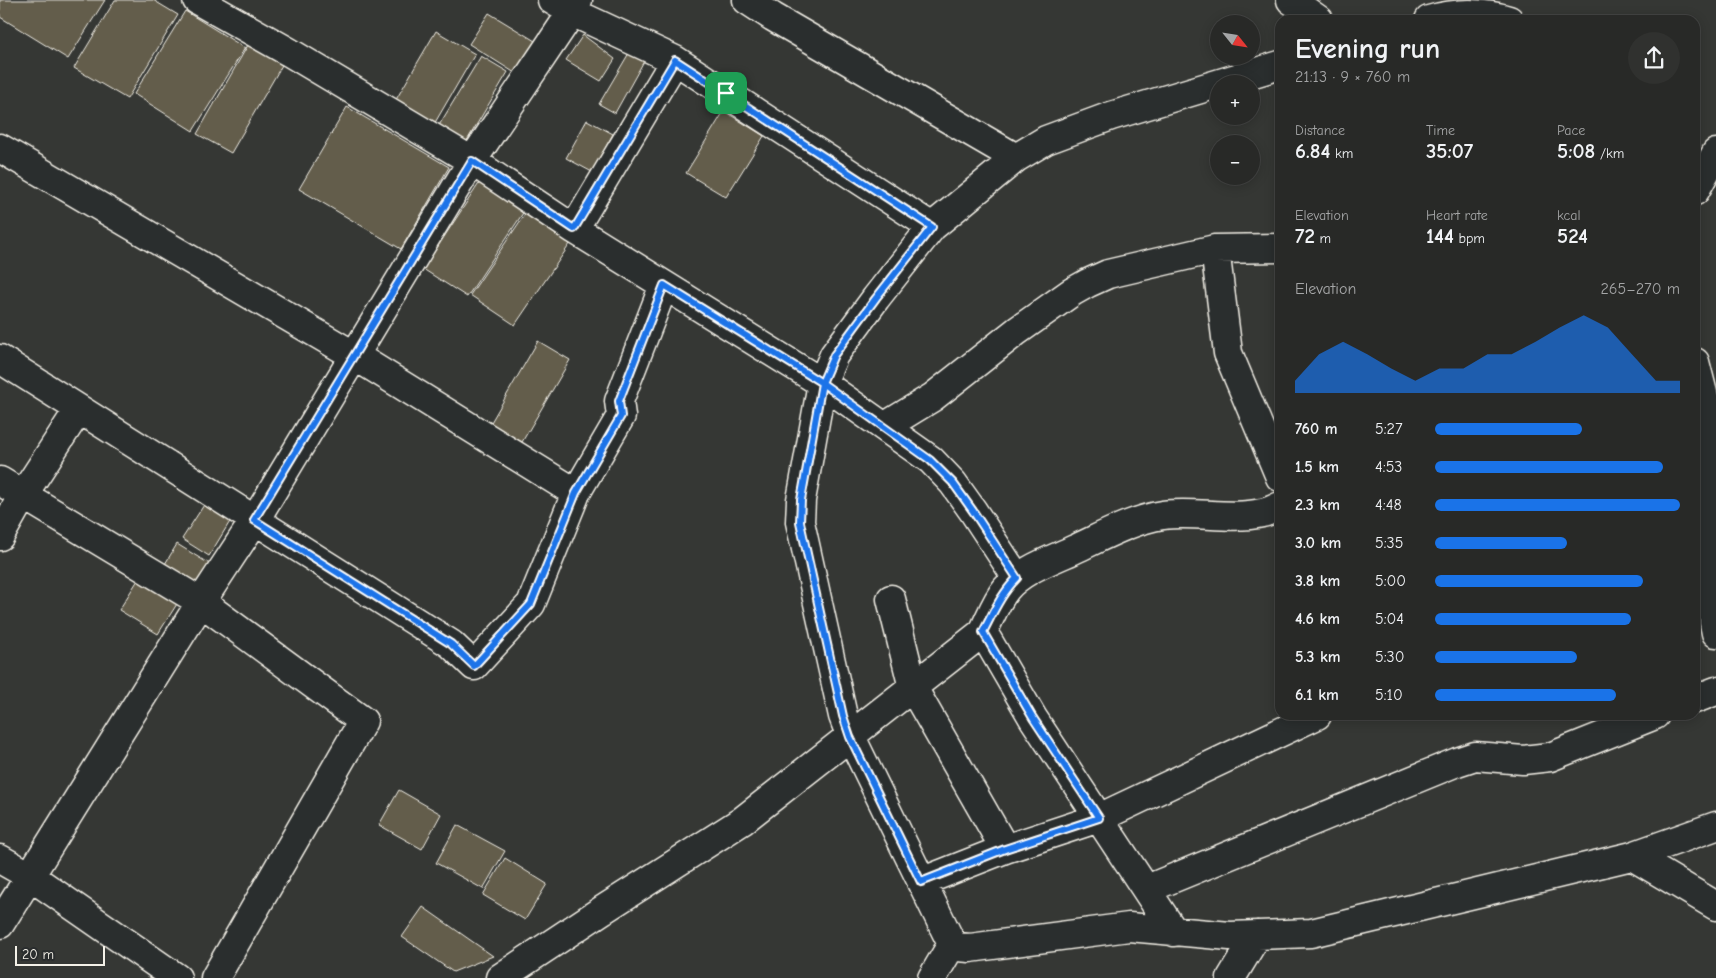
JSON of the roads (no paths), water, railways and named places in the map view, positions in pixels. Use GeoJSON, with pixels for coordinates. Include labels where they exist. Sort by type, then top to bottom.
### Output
{"type":"FeatureCollection","features":[{"type":"Feature","properties":{"kind":"street"},"geometry":{"type":"LineString","coordinates":[[747,0],[778,8],[1016,158]]}},
{"type":"Feature","properties":{"kind":"street"},"geometry":{"type":"LineString","coordinates":[[1291,0],[1312,15]]}},
{"type":"Feature","properties":{"kind":"street"},"geometry":{"type":"LineString","coordinates":[[214,4],[289,52],[472,161],[574,229],[822,383],[884,427],[930,460],[953,483],[1017,578]]}},
{"type":"Feature","properties":{"kind":"street"},"geometry":{"type":"LineString","coordinates":[[0,924],[254,520],[568,4],[675,60],[932,227]]}},
{"type":"Feature","properties":{"kind":"street"},"geometry":{"type":"LineString","coordinates":[[1447,15],[1502,12]]}},
{"type":"Feature","properties":{"kind":"street"},"geometry":{"type":"LineString","coordinates":[[574,229],[675,60]]}},
{"type":"Feature","properties":{"kind":"street"},"geometry":{"type":"LineString","coordinates":[[1275,66],[1112,116],[1046,140],[1016,158],[932,227],[834,355],[822,383],[801,500],[800,522],[843,716],[850,737],[952,944],[958,947],[970,948],[1128,927],[1230,936],[1311,933],[1632,856],[1716,826]]}},
{"type":"Feature","properties":{"kind":"street"},"geometry":{"type":"LineString","coordinates":[[0,148],[355,356],[576,493]]}},
{"type":"Feature","properties":{"kind":"street"},"geometry":{"type":"LineString","coordinates":[[1700,181],[1716,153]]}},
{"type":"Feature","properties":{"kind":"street"},"geometry":{"type":"LineString","coordinates":[[884,427],[933,397],[1017,331],[1072,292],[1088,283],[1108,274],[1215,249],[1275,248]]}},
{"type":"Feature","properties":{"kind":"street"},"geometry":{"type":"LineString","coordinates":[[1215,249],[1228,353],[1275,465]]}},
{"type":"Feature","properties":{"kind":"street"},"geometry":{"type":"LineString","coordinates":[[0,359],[451,644],[474,666],[531,604],[576,493],[621,416],[619,401],[664,285]]}},
{"type":"Feature","properties":{"kind":"street"},"geometry":{"type":"LineString","coordinates":[[1700,385],[1705,401],[1716,633]]}},
{"type":"Feature","properties":{"kind":"street"},"geometry":{"type":"LineString","coordinates":[[0,536],[23,495],[79,409]]}},
{"type":"Feature","properties":{"kind":"street"},"geometry":{"type":"LineString","coordinates":[[0,481],[201,602],[363,721],[215,978]]}},
{"type":"Feature","properties":{"kind":"street"},"geometry":{"type":"LineString","coordinates":[[500,978],[742,821],[983,632],[1006,589],[1017,578],[1036,567],[1126,525],[1162,515],[1247,515],[1264,513],[1275,508]]}},
{"type":"Feature","properties":{"kind":"street"},"geometry":{"type":"LineString","coordinates":[[891,599],[913,688],[1005,849]]}},
{"type":"Feature","properties":{"kind":"street"},"geometry":{"type":"LineString","coordinates":[[983,632],[1033,718],[1174,932]]}},
{"type":"Feature","properties":{"kind":"street"},"geometry":{"type":"LineString","coordinates":[[1700,697],[1716,691]]}},
{"type":"Feature","properties":{"kind":"street"},"geometry":{"type":"LineString","coordinates":[[921,882],[1005,849],[1099,818],[1306,720]]}},
{"type":"Feature","properties":{"kind":"street"},"geometry":{"type":"LineString","coordinates":[[1147,889],[1457,762],[1475,756],[1523,760],[1550,757],[1642,720]]}},
{"type":"Feature","properties":{"kind":"street"},"geometry":{"type":"LineString","coordinates":[[1632,856],[1716,906]]}},
{"type":"Feature","properties":{"kind":"street"},"geometry":{"type":"LineString","coordinates":[[0,858],[30,876],[177,978]]}},
{"type":"Feature","properties":{"kind":"street"},"geometry":{"type":"LineString","coordinates":[[1231,978],[1257,935]]}},
{"type":"Feature","properties":{"kind":"street"},"geometry":{"type":"LineString","coordinates":[[932,978],[952,944]]}}]}
